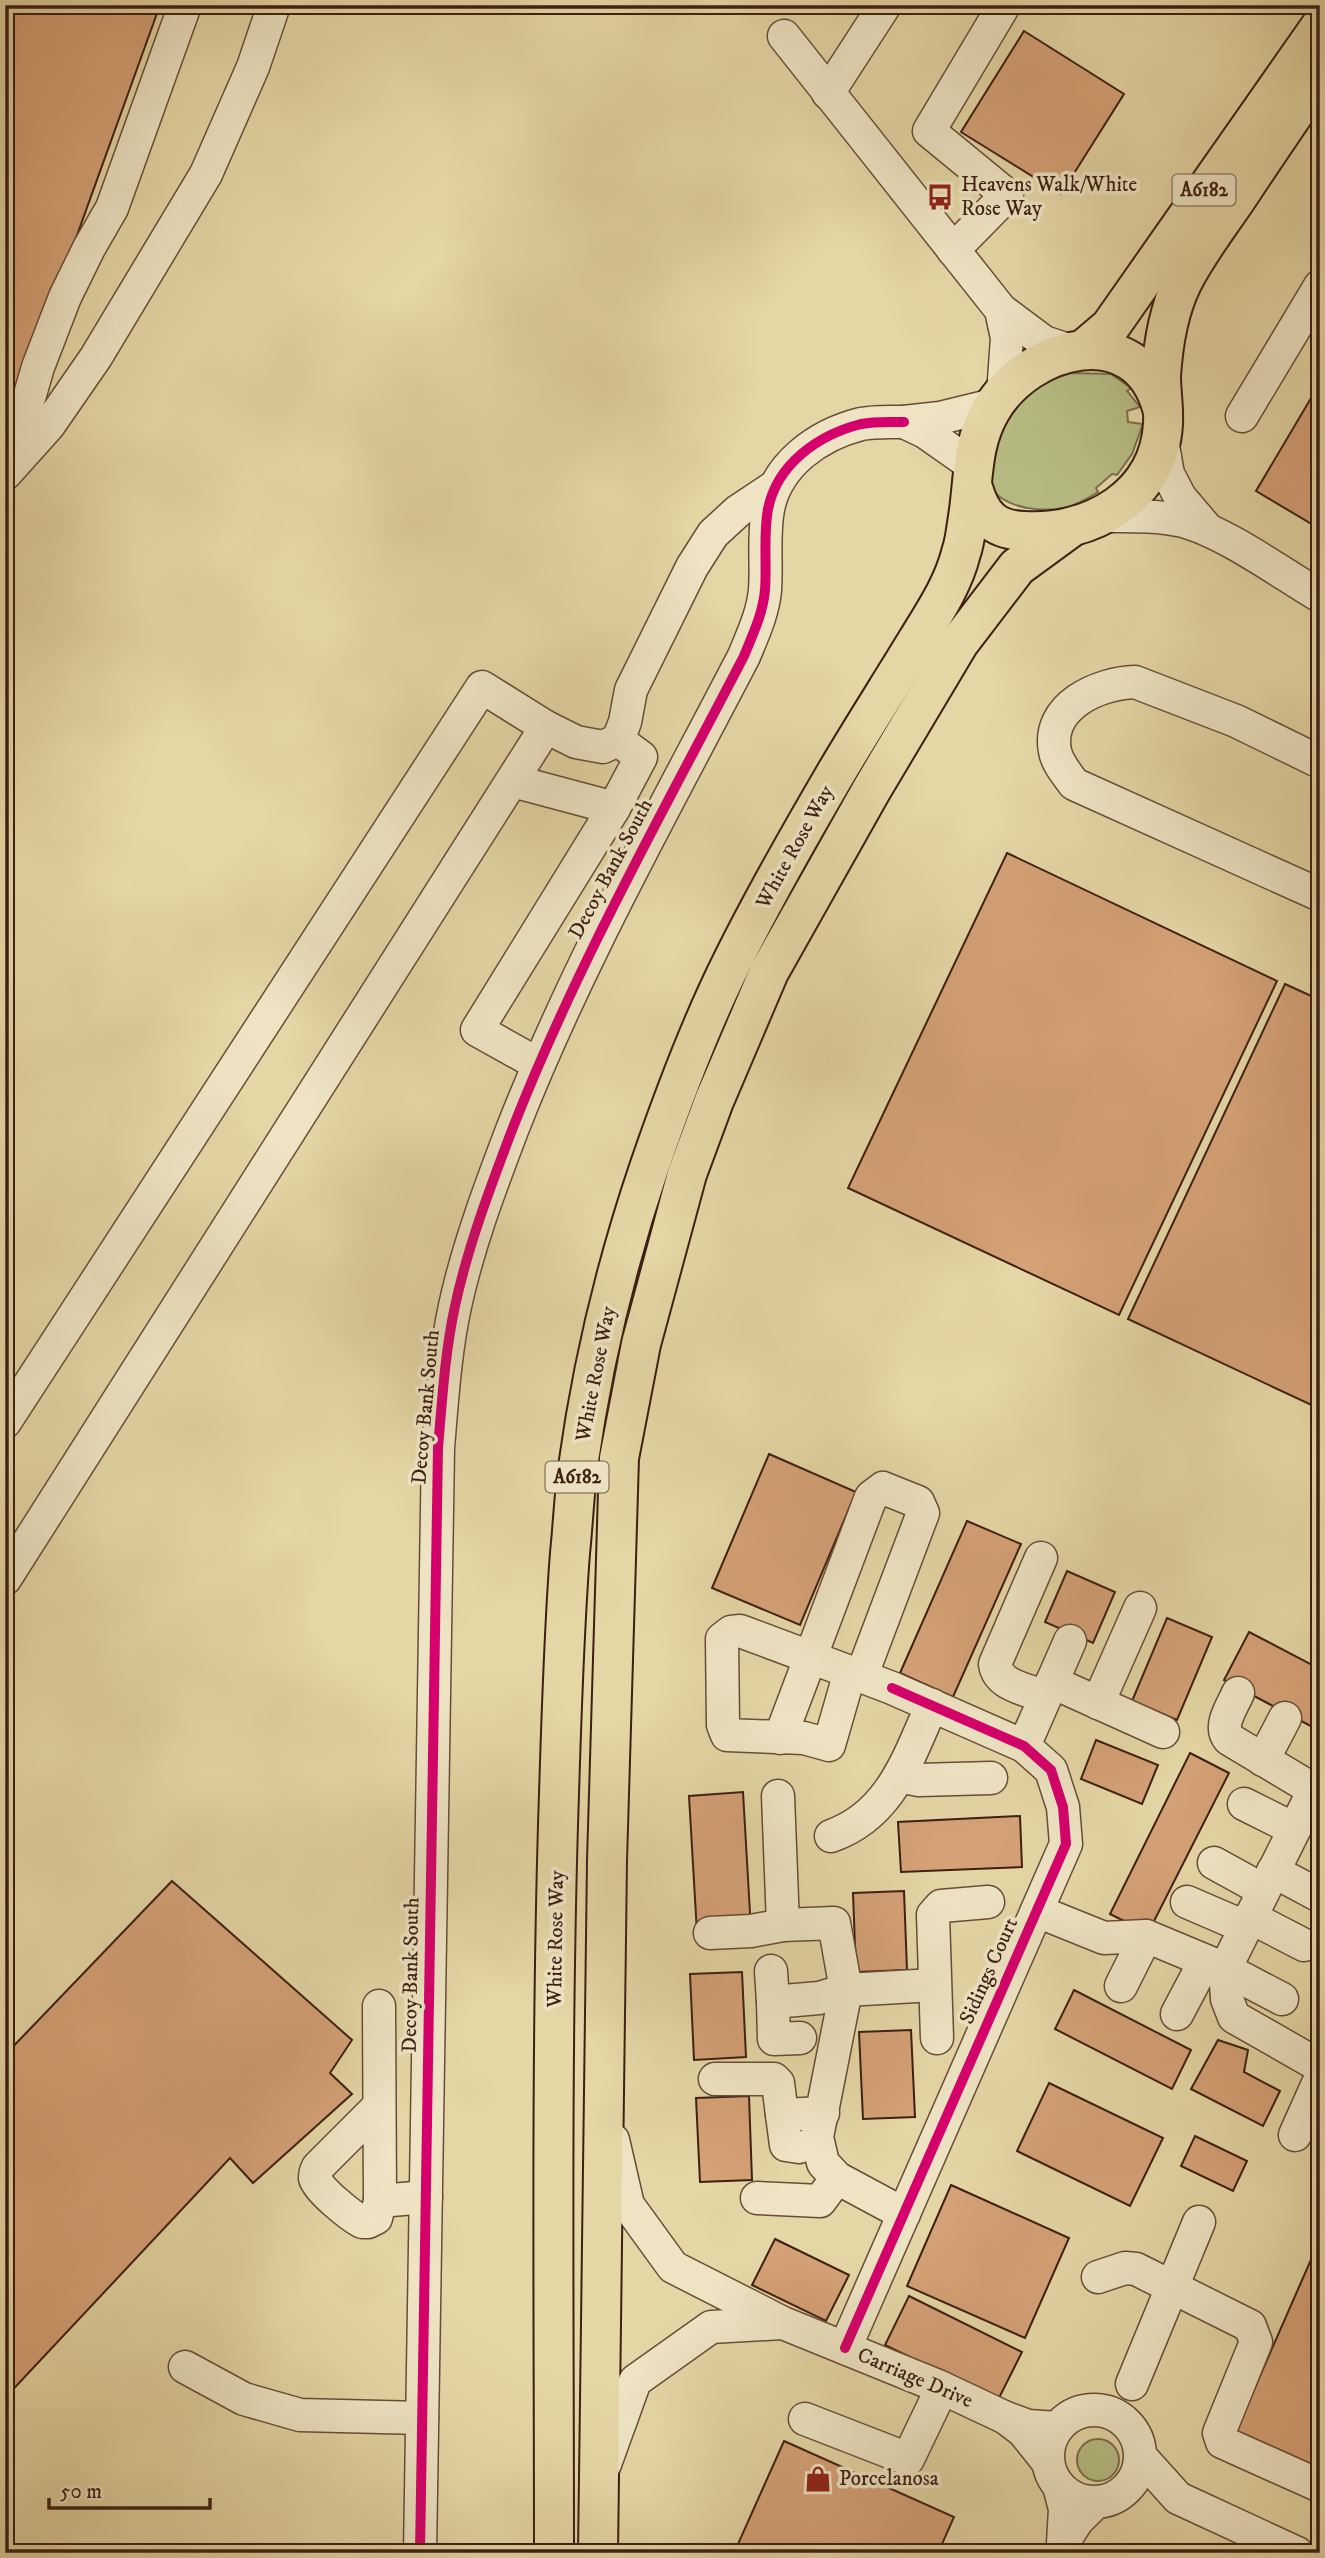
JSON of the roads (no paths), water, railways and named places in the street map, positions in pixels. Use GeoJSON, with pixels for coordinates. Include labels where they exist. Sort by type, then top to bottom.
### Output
{"type":"FeatureCollection","features":[{"type":"Feature","properties":{"kind":"highway","name":"White Rose Way"},"geometry":{"type":"LineString","coordinates":[[554,2553],[556,1902],[564,1635],[577,1470],[602,1329],[647,1175],[699,1033],[733,960],[834,775],[944,597],[961,555],[980,432],[998,399],[1027,369],[1078,350],[1110,327],[1320,27]]}},
{"type":"Feature","properties":{"kind":"highway","name":"White Rose Way"},"geometry":{"type":"LineString","coordinates":[[598,2553],[607,1861],[619,1458],[641,1344],[687,1174],[713,1101],[769,972],[872,789],[959,643],[1017,566],[1085,522],[1113,511],[1138,486],[1158,449],[1162,421],[1161,375],[1167,323],[1181,285],[1320,75]]}},
{"type":"Feature","properties":{"kind":"highway"},"geometry":{"type":"LineString","coordinates":[[1078,350],[1096,349],[1133,363],[1148,376],[1157,391],[1162,421]]}},
{"type":"Feature","properties":{"kind":"highway"},"geometry":{"type":"LineString","coordinates":[[972,477],[979,507],[989,520],[1012,531],[1045,532],[1085,522]]}},
{"type":"Feature","properties":{"kind":"street"},"geometry":{"type":"LineString","coordinates":[[7,472],[37,368],[65,297],[112,208],[185,5]]}},
{"type":"Feature","properties":{"kind":"street"},"geometry":{"type":"LineString","coordinates":[[7,472],[49,425],[96,357],[206,174],[253,67],[274,5]]}},
{"type":"Feature","properties":{"kind":"street"},"geometry":{"type":"LineString","coordinates":[[828,93],[885,5]]}},
{"type":"Feature","properties":{"kind":"street"},"geometry":{"type":"LineString","coordinates":[[953,250],[1007,195],[929,131],[1003,7]]}},
{"type":"Feature","properties":{"kind":"street"},"geometry":{"type":"LineString","coordinates":[[784,36],[1001,310],[1044,342],[1078,350]]}},
{"type":"Feature","properties":{"kind":"street"},"geometry":{"type":"LineString","coordinates":[[1242,416],[1320,286]]}},
{"type":"Feature","properties":{"kind":"street"},"geometry":{"type":"LineString","coordinates":[[998,399],[1007,338],[1001,310]]}},
{"type":"Feature","properties":{"kind":"street","name":"Decoy Bank South"},"geometry":{"type":"LineString","coordinates":[[420,2553],[438,1448],[445,1369],[455,1307],[480,1213],[538,1064],[582,966],[744,656],[759,618],[765,591],[766,530],[774,487],[783,471],[814,444],[838,432],[864,424],[940,418],[998,399]]}},
{"type":"Feature","properties":{"kind":"street"},"geometry":{"type":"LineString","coordinates":[[1162,421],[1168,474],[1180,497],[1208,530]]}},
{"type":"Feature","properties":{"kind":"street"},"geometry":{"type":"LineString","coordinates":[[904,422],[925,432],[972,477]]}},
{"type":"Feature","properties":{"kind":"street"},"geometry":{"type":"LineString","coordinates":[[5,1422],[482,687],[546,727],[576,742],[603,747],[618,740],[625,722],[631,690],[692,567],[713,534],[738,511],[774,487]]}},
{"type":"Feature","properties":{"kind":"street"},"geometry":{"type":"LineString","coordinates":[[1085,522],[1154,517],[1182,521],[1208,530],[1320,596]]}},
{"type":"Feature","properties":{"kind":"street"},"geometry":{"type":"LineString","coordinates":[[1320,762],[1237,721],[1135,682],[1121,682],[1083,696],[1065,712],[1056,728],[1055,750],[1063,769],[1074,783],[1320,895]]}},
{"type":"Feature","properties":{"kind":"street"},"geometry":{"type":"LineString","coordinates":[[5,1579],[546,727]]}},
{"type":"Feature","properties":{"kind":"street"},"geometry":{"type":"LineString","coordinates":[[538,1064],[477,1030],[614,808],[641,757],[618,740]]}},
{"type":"Feature","properties":{"kind":"street"},"geometry":{"type":"LineString","coordinates":[[513,781],[614,808]]}},
{"type":"Feature","properties":{"kind":"street"},"geometry":{"type":"LineString","coordinates":[[883,1488],[918,1502],[923,1513],[855,1674],[829,1745],[804,1738],[779,1738],[810,1657],[872,1497],[883,1488]]}},
{"type":"Feature","properties":{"kind":"street"},"geometry":{"type":"LineString","coordinates":[[1041,1558],[995,1664],[996,1674],[1002,1680],[1098,1703],[1163,1732]]}},
{"type":"Feature","properties":{"kind":"street"},"geometry":{"type":"LineString","coordinates":[[1098,1703],[1140,1608]]}},
{"type":"Feature","properties":{"kind":"street","name":"Sidings Court"},"geometry":{"type":"LineString","coordinates":[[779,1738],[727,1735],[723,1725],[722,1639],[731,1632],[740,1631],[892,1688],[1024,1746],[1051,1770],[1063,1807],[1066,1844],[845,2348]]}},
{"type":"Feature","properties":{"kind":"street"},"geometry":{"type":"LineString","coordinates":[[1024,1746],[1070,1641]]}},
{"type":"Feature","properties":{"kind":"street"},"geometry":{"type":"LineString","coordinates":[[1238,1693],[1224,1726],[1224,1733],[1229,1740],[1263,1759],[1310,1809]]}},
{"type":"Feature","properties":{"kind":"street"},"geometry":{"type":"LineString","coordinates":[[831,1836],[844,1831],[888,1796],[932,1705]]}},
{"type":"Feature","properties":{"kind":"street"},"geometry":{"type":"LineString","coordinates":[[1263,1759],[1285,1718]]}},
{"type":"Feature","properties":{"kind":"street"},"geometry":{"type":"LineString","coordinates":[[899,1776],[919,1780],[991,1778]]}},
{"type":"Feature","properties":{"kind":"street"},"geometry":{"type":"LineString","coordinates":[[778,1797],[783,1925]]}},
{"type":"Feature","properties":{"kind":"street"},"geometry":{"type":"LineString","coordinates":[[1244,1804],[1310,1809]]}},
{"type":"Feature","properties":{"kind":"street"},"geometry":{"type":"LineString","coordinates":[[1177,2014],[1215,1965],[1258,1901],[1310,1809]]}},
{"type":"Feature","properties":{"kind":"street"},"geometry":{"type":"LineString","coordinates":[[1214,1863],[1304,1945]]}},
{"type":"Feature","properties":{"kind":"street"},"geometry":{"type":"LineString","coordinates":[[1187,1902],[1258,1901],[1320,1896]]}},
{"type":"Feature","properties":{"kind":"street"},"geometry":{"type":"LineString","coordinates":[[937,2038],[933,1915],[941,1906],[988,1902]]}},
{"type":"Feature","properties":{"kind":"street"},"geometry":{"type":"LineString","coordinates":[[1037,1911],[1104,1938],[1146,1936],[1215,1965],[1282,1998]]}},
{"type":"Feature","properties":{"kind":"street"},"geometry":{"type":"LineString","coordinates":[[710,1933],[751,1931],[783,1925],[834,1923],[846,1990],[817,2137],[824,2163],[838,2178],[904,2214]]}},
{"type":"Feature","properties":{"kind":"street"},"geometry":{"type":"LineString","coordinates":[[1121,1986],[1146,1936]]}},
{"type":"Feature","properties":{"kind":"street"},"geometry":{"type":"LineString","coordinates":[[1215,1965],[1234,2017],[1320,2066]]}},
{"type":"Feature","properties":{"kind":"street"},"geometry":{"type":"LineString","coordinates":[[771,1971],[774,2039],[800,2038]]}},
{"type":"Feature","properties":{"kind":"street"},"geometry":{"type":"LineString","coordinates":[[773,2002],[819,1998],[846,1990],[934,1985]]}},
{"type":"Feature","properties":{"kind":"street"},"geometry":{"type":"LineString","coordinates":[[379,2006],[380,2201],[376,2218],[362,2222],[321,2189],[315,2173],[318,2166],[379,2106]]}},
{"type":"Feature","properties":{"kind":"street"},"geometry":{"type":"LineString","coordinates":[[715,2079],[774,2079],[778,2083],[786,2146],[799,2147]]}},
{"type":"Feature","properties":{"kind":"street"},"geometry":{"type":"LineString","coordinates":[[1295,2135],[1320,2079]]}},
{"type":"Feature","properties":{"kind":"street","name":"Carriage Drive"},"geometry":{"type":"LineString","coordinates":[[605,2108],[628,2205],[673,2267],[783,2323],[942,2388],[1006,2418],[1028,2426],[1056,2428]]}},
{"type":"Feature","properties":{"kind":"street"},"geometry":{"type":"LineString","coordinates":[[782,2115],[822,2113]]}},
{"type":"Feature","properties":{"kind":"street"},"geometry":{"type":"LineString","coordinates":[[757,2198],[820,2201],[838,2178]]}},
{"type":"Feature","properties":{"kind":"street"},"geometry":{"type":"LineString","coordinates":[[380,2201],[426,2197]]}},
{"type":"Feature","properties":{"kind":"street"},"geometry":{"type":"LineString","coordinates":[[1060,2490],[1074,2498],[1095,2503],[1113,2499],[1126,2490],[1136,2477],[1142,2458],[1139,2441],[1130,2427],[1127,2413],[1132,2384],[1199,2222]]}},
{"type":"Feature","properties":{"kind":"street"},"geometry":{"type":"LineString","coordinates":[[1098,2277],[1125,2268],[1136,2269],[1246,2323],[1256,2342],[1219,2433],[1222,2442],[1320,2486]]}},
{"type":"Feature","properties":{"kind":"street","name":"Carriage Drive"},"geometry":{"type":"LineString","coordinates":[[599,2479],[635,2381],[711,2327],[783,2323]]}},
{"type":"Feature","properties":{"kind":"street"},"geometry":{"type":"LineString","coordinates":[[185,2367],[244,2399],[300,2415],[422,2418]]}},
{"type":"Feature","properties":{"kind":"street"},"geometry":{"type":"LineString","coordinates":[[1103,2411],[1132,2384]]}},
{"type":"Feature","properties":{"kind":"street"},"geometry":{"type":"LineString","coordinates":[[804,2419],[908,2459],[942,2388]]}},
{"type":"Feature","properties":{"kind":"street"},"geometry":{"type":"LineString","coordinates":[[1047,2461],[1049,2438],[1062,2421],[1074,2414],[1088,2410],[1103,2411],[1130,2427]]}},
{"type":"Feature","properties":{"kind":"street","name":"Carriage Drive"},"geometry":{"type":"LineString","coordinates":[[1006,2418],[1023,2431],[1047,2461],[1050,2473],[1060,2490],[1065,2509],[1060,2548]]}},
{"type":"Feature","properties":{"kind":"street"},"geometry":{"type":"LineString","coordinates":[[1142,2458],[1178,2498]]}},
{"type":"Feature","properties":{"kind":"street"},"geometry":{"type":"LineString","coordinates":[[1126,2490],[1178,2498],[1297,2553]]}},
{"type":"Feature","properties":{"kind":"street"},"geometry":{"type":"LineString","coordinates":[[1060,2548],[1077,2521],[1095,2503]]}},
{"type":"Feature","properties":{"kind":"place","name":"Heavens Walk/White Rose Way"},"geometry":{"type":"Point","coordinates":[940,197]}},
{"type":"Feature","properties":{"kind":"place","name":"Porcelanosa"},"geometry":{"type":"Point","coordinates":[818,2479]}}]}
